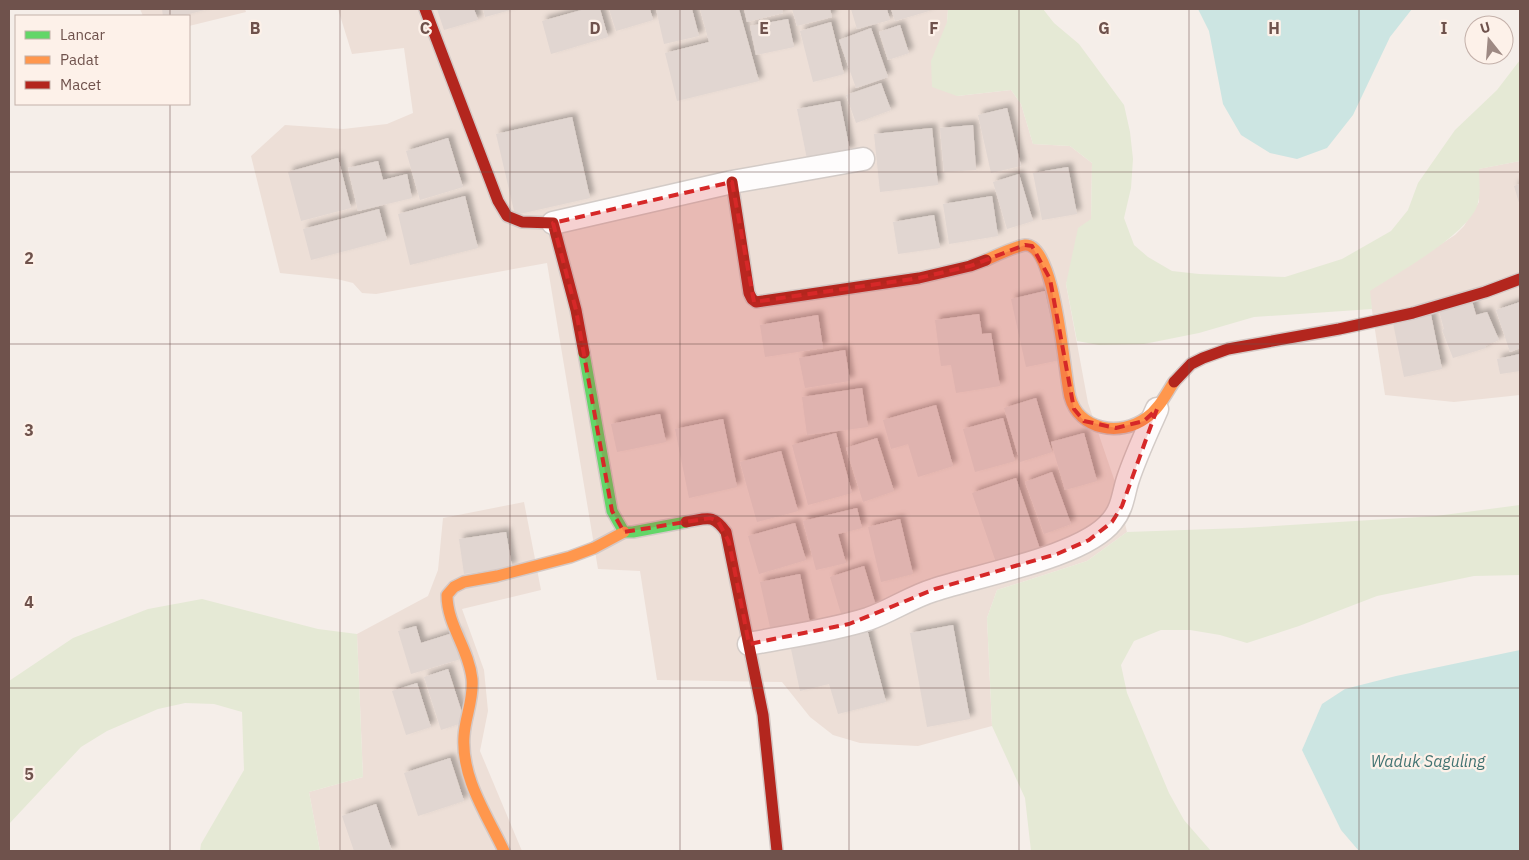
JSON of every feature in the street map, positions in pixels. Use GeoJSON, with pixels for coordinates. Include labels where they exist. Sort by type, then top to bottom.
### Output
{"type":"FeatureCollection","features":[{"type":"Feature","properties":{"kind":"street"},"geometry":{"type":"LineString","coordinates":[[425,9],[498,201],[507,216],[522,222],[553,223],[732,182],[863,160]]}},
{"type":"Feature","properties":{"kind":"street"},"geometry":{"type":"LineString","coordinates":[[732,182],[749,293],[756,302],[919,278],[970,266],[1025,245],[1032,246],[1039,252],[1050,279],[1068,389],[1074,409],[1084,421],[1096,426],[1116,428],[1133,426],[1144,421],[1157,409]]}},
{"type":"Feature","properties":{"kind":"street"},"geometry":{"type":"LineString","coordinates":[[553,223],[576,310],[612,511],[624,532]]}},
{"type":"Feature","properties":{"kind":"street"},"geometry":{"type":"LineString","coordinates":[[750,644],[870,618],[935,589],[1057,554],[1089,540],[1112,522],[1122,506],[1128,481],[1157,409],[1181,372],[1210,355],[1228,349],[1349,327],[1436,307],[1520,279]]}},
{"type":"Feature","properties":{"kind":"street"},"geometry":{"type":"LineString","coordinates":[[504,851],[468,776],[464,756],[464,734],[471,702],[472,680],[468,659],[447,608],[447,595],[454,587],[464,582],[497,576],[570,556],[594,548],[624,532],[642,531],[710,518],[718,521],[726,532],[750,644],[763,715],[777,851]]}},
{"type":"Feature","properties":{"kind":"highlighted area"},"geometry":{"type":"Polygon","coordinates":[[[732,182],[754,302],[919,278],[970,266],[1025,245],[1032,246],[1050,279],[1074,409],[1084,421],[1116,428],[1144,421],[1157,409],[1122,506],[1112,522],[1089,540],[1057,554],[935,589],[849,624],[749,644],[729,542],[718,521],[710,518],[624,532],[612,511],[576,310],[553,223],[732,182]]]}},
{"type":"Feature","properties":{"kind":"shaded area"},"geometry":{"type":"Polygon","coordinates":[[[140,9],[245,9],[246,12],[190,26],[190,15],[143,15],[140,9]]]}},
{"type":"Feature","properties":{"kind":"shaded area"},"geometry":{"type":"Polygon","coordinates":[[[338,9],[948,9],[947,22],[957,96],[1011,90],[1021,104],[1033,144],[1070,146],[1092,163],[1091,220],[1066,284],[1088,403],[1115,482],[1127,532],[1087,561],[997,590],[987,618],[992,726],[918,746],[860,743],[833,735],[810,717],[782,682],[657,680],[640,571],[598,569],[547,263],[376,294],[362,293],[353,283],[337,279],[280,273],[251,156],[285,125],[343,129],[387,124],[413,113],[404,48],[352,54],[338,9]]]}},
{"type":"Feature","properties":{"kind":"shaded area"},"geometry":{"type":"Polygon","coordinates":[[[1520,161],[1520,395],[1454,402],[1385,395],[1369,291],[1455,235],[1464,226],[1479,202],[1478,169],[1520,161]]]}},
{"type":"Feature","properties":{"kind":"shaded area"},"geometry":{"type":"Polygon","coordinates":[[[524,502],[541,590],[462,609],[484,670],[488,711],[480,751],[522,851],[320,851],[309,792],[363,777],[357,634],[428,596],[438,570],[443,518],[524,502]]]}},
{"type":"Feature","properties":{"kind":"green space"},"geometry":{"type":"Polygon","coordinates":[[[948,9],[1043,9],[1054,23],[1079,44],[1124,105],[1133,159],[1131,188],[1124,218],[1134,245],[1148,257],[1172,271],[1199,274],[1285,277],[1342,259],[1391,231],[1408,210],[1418,183],[1455,130],[1497,90],[1520,60],[1520,161],[1479,169],[1479,199],[1472,215],[1462,227],[1431,252],[1370,291],[1372,309],[1254,317],[1199,333],[1144,344],[1099,345],[1077,341],[1066,284],[1078,228],[1091,219],[1092,163],[1070,146],[1033,144],[1021,104],[1011,90],[957,96],[932,87],[931,61],[947,22],[948,9]]]}},
{"type":"Feature","properties":{"kind":"green space"},"geometry":{"type":"Polygon","coordinates":[[[1520,505],[1520,575],[1474,576],[1377,596],[1299,626],[1247,643],[1220,635],[1190,630],[1161,630],[1134,641],[1121,665],[1127,693],[1169,793],[1184,820],[1211,851],[1031,851],[1025,798],[992,726],[987,618],[997,590],[1087,561],[1127,532],[1242,528],[1436,516],[1520,505]]]}},
{"type":"Feature","properties":{"kind":"green space"},"geometry":{"type":"Polygon","coordinates":[[[202,599],[318,629],[357,634],[363,777],[309,792],[320,851],[200,851],[201,844],[244,770],[242,712],[214,704],[185,703],[158,709],[107,731],[81,747],[9,824],[9,681],[73,638],[148,609],[202,599]]]}},
{"type":"Feature","properties":{"kind":"water"},"geometry":{"type":"Polygon","coordinates":[[[1198,9],[1412,9],[1390,37],[1353,115],[1327,148],[1297,159],[1270,153],[1241,135],[1223,104],[1209,31],[1198,9]]]}},
{"type":"Feature","properties":{"kind":"water","name":"Waduk Saguling"},"geometry":{"type":"Polygon","coordinates":[[[1520,650],[1520,851],[1359,851],[1341,830],[1302,750],[1322,704],[1345,689],[1396,676],[1520,650]]]}},
{"type":"Feature","properties":{"kind":"building"},"geometry":{"type":"Polygon","coordinates":[[[162,9],[208,9],[186,15],[163,15],[162,9]]]}},
{"type":"Feature","properties":{"kind":"building"},"geometry":{"type":"Polygon","coordinates":[[[437,9],[474,9],[478,20],[444,30],[437,9]]]}},
{"type":"Feature","properties":{"kind":"building"},"geometry":{"type":"Polygon","coordinates":[[[483,9],[514,9],[485,17],[483,9]]]}},
{"type":"Feature","properties":{"kind":"building"},"geometry":{"type":"Polygon","coordinates":[[[585,9],[600,9],[608,37],[551,54],[542,21],[585,9]]]}},
{"type":"Feature","properties":{"kind":"building"},"geometry":{"type":"Polygon","coordinates":[[[609,9],[650,9],[653,20],[616,31],[609,9]]]}},
{"type":"Feature","properties":{"kind":"building"},"geometry":{"type":"Polygon","coordinates":[[[656,9],[692,9],[699,36],[664,44],[656,9]]]}},
{"type":"Feature","properties":{"kind":"building"},"geometry":{"type":"Polygon","coordinates":[[[700,9],[739,9],[759,81],[677,101],[665,53],[709,42],[700,9]]]}},
{"type":"Feature","properties":{"kind":"building"},"geometry":{"type":"Polygon","coordinates":[[[744,9],[782,9],[783,13],[747,22],[744,9]]]}},
{"type":"Feature","properties":{"kind":"building"},"geometry":{"type":"Polygon","coordinates":[[[792,9],[830,9],[832,17],[797,26],[792,9]]]}},
{"type":"Feature","properties":{"kind":"building"},"geometry":{"type":"Polygon","coordinates":[[[851,9],[887,9],[890,20],[857,29],[851,9]]]}},
{"type":"Feature","properties":{"kind":"building"},"geometry":{"type":"Polygon","coordinates":[[[891,9],[928,9],[929,11],[895,21],[891,9]]]}},
{"type":"Feature","properties":{"kind":"building"},"geometry":{"type":"Polygon","coordinates":[[[788,19],[794,47],[756,55],[750,26],[788,19]]]}},
{"type":"Feature","properties":{"kind":"building"},"geometry":{"type":"Polygon","coordinates":[[[831,22],[844,74],[813,82],[800,31],[831,22]]]}},
{"type":"Feature","properties":{"kind":"building"},"geometry":{"type":"Polygon","coordinates":[[[900,25],[909,53],[888,60],[879,32],[900,25]]]}},
{"type":"Feature","properties":{"kind":"building"},"geometry":{"type":"Polygon","coordinates":[[[871,28],[888,77],[856,88],[839,40],[871,28]]]}},
{"type":"Feature","properties":{"kind":"building"},"geometry":{"type":"Polygon","coordinates":[[[881,83],[891,110],[856,123],[846,95],[881,83]]]}},
{"type":"Feature","properties":{"kind":"building"},"geometry":{"type":"Polygon","coordinates":[[[840,101],[850,151],[807,159],[797,109],[840,101]]]}},
{"type":"Feature","properties":{"kind":"building"},"geometry":{"type":"Polygon","coordinates":[[[1007,108],[1021,166],[991,173],[978,115],[1007,108]]]}},
{"type":"Feature","properties":{"kind":"building"},"geometry":{"type":"Polygon","coordinates":[[[572,117],[590,198],[515,215],[496,134],[572,117]]]}},
{"type":"Feature","properties":{"kind":"building"},"geometry":{"type":"Polygon","coordinates":[[[973,125],[976,170],[944,172],[940,128],[973,125]]]}},
{"type":"Feature","properties":{"kind":"building"},"geometry":{"type":"Polygon","coordinates":[[[932,128],[938,185],[880,192],[874,134],[932,128]]]}},
{"type":"Feature","properties":{"kind":"building"},"geometry":{"type":"Polygon","coordinates":[[[448,138],[463,187],[420,200],[406,151],[448,138]]]}},
{"type":"Feature","properties":{"kind":"building"},"geometry":{"type":"Polygon","coordinates":[[[338,158],[351,208],[301,221],[288,172],[338,158]]]}},
{"type":"Feature","properties":{"kind":"building"},"geometry":{"type":"Polygon","coordinates":[[[378,161],[383,180],[407,174],[412,198],[358,211],[348,168],[378,161]]]}},
{"type":"Feature","properties":{"kind":"building"},"geometry":{"type":"Polygon","coordinates":[[[1068,167],[1077,214],[1042,220],[1033,173],[1068,167]]]}},
{"type":"Feature","properties":{"kind":"building"},"geometry":{"type":"Polygon","coordinates":[[[1019,174],[1033,221],[1007,229],[993,182],[1019,174]]]}},
{"type":"Feature","properties":{"kind":"building"},"geometry":{"type":"Polygon","coordinates":[[[1520,184],[1520,206],[1514,186],[1520,184]]]}},
{"type":"Feature","properties":{"kind":"building"},"geometry":{"type":"Polygon","coordinates":[[[465,196],[478,248],[410,265],[398,214],[465,196]]]}},
{"type":"Feature","properties":{"kind":"building"},"geometry":{"type":"Polygon","coordinates":[[[992,196],[998,236],[949,244],[943,204],[992,196]]]}},
{"type":"Feature","properties":{"kind":"building"},"geometry":{"type":"Polygon","coordinates":[[[379,209],[387,240],[311,260],[303,229],[379,209]]]}},
{"type":"Feature","properties":{"kind":"building"},"geometry":{"type":"Polygon","coordinates":[[[934,215],[940,248],[898,254],[893,222],[934,215]]]}},
{"type":"Feature","properties":{"kind":"building"},"geometry":{"type":"Polygon","coordinates":[[[1045,291],[1060,360],[1026,367],[1011,299],[1045,291]]]}},
{"type":"Feature","properties":{"kind":"building"},"geometry":{"type":"Polygon","coordinates":[[[1472,301],[1476,315],[1487,312],[1499,340],[1485,346],[1486,348],[1453,358],[1442,330],[1444,329],[1439,311],[1472,301]]]}},
{"type":"Feature","properties":{"kind":"building"},"geometry":{"type":"Polygon","coordinates":[[[1520,302],[1520,348],[1510,352],[1496,310],[1520,302]]]}},
{"type":"Feature","properties":{"kind":"building"},"geometry":{"type":"Polygon","coordinates":[[[979,314],[982,334],[991,333],[1000,386],[956,393],[951,365],[941,366],[935,320],[979,314]]]}},
{"type":"Feature","properties":{"kind":"building"},"geometry":{"type":"Polygon","coordinates":[[[818,315],[823,348],[765,357],[760,325],[818,315]]]}},
{"type":"Feature","properties":{"kind":"building"},"geometry":{"type":"Polygon","coordinates":[[[1431,315],[1442,369],[1404,377],[1393,323],[1431,315]]]}},
{"type":"Feature","properties":{"kind":"building"},"geometry":{"type":"Polygon","coordinates":[[[845,350],[850,381],[805,388],[799,358],[845,350]]]}},
{"type":"Feature","properties":{"kind":"building"},"geometry":{"type":"Polygon","coordinates":[[[1520,354],[1520,371],[1500,374],[1497,359],[1520,354]]]}},
{"type":"Feature","properties":{"kind":"building"},"geometry":{"type":"Polygon","coordinates":[[[862,388],[868,427],[807,435],[802,397],[862,388]]]}},
{"type":"Feature","properties":{"kind":"building"},"geometry":{"type":"Polygon","coordinates":[[[1036,398],[1052,452],[1020,462],[1004,408],[1036,398]]]}},
{"type":"Feature","properties":{"kind":"building"},"geometry":{"type":"Polygon","coordinates":[[[936,405],[953,466],[918,477],[908,444],[891,449],[883,420],[936,405]]]}},
{"type":"Feature","properties":{"kind":"building"},"geometry":{"type":"Polygon","coordinates":[[[660,414],[666,442],[617,452],[611,424],[660,414]]]}},
{"type":"Feature","properties":{"kind":"building"},"geometry":{"type":"Polygon","coordinates":[[[1003,418],[1015,461],[975,472],[963,429],[1003,418]]]}},
{"type":"Feature","properties":{"kind":"building"},"geometry":{"type":"Polygon","coordinates":[[[723,419],[737,487],[689,498],[675,429],[723,419]]]}},
{"type":"Feature","properties":{"kind":"building"},"geometry":{"type":"Polygon","coordinates":[[[836,433],[852,493],[808,505],[792,445],[836,433]]]}},
{"type":"Feature","properties":{"kind":"building"},"geometry":{"type":"Polygon","coordinates":[[[1084,433],[1097,481],[1065,490],[1051,442],[1084,433]]]}},
{"type":"Feature","properties":{"kind":"building"},"geometry":{"type":"Polygon","coordinates":[[[877,438],[894,491],[863,502],[846,448],[877,438]]]}},
{"type":"Feature","properties":{"kind":"building"},"geometry":{"type":"Polygon","coordinates":[[[781,451],[798,511],[757,522],[740,462],[781,451]]]}},
{"type":"Feature","properties":{"kind":"building"},"geometry":{"type":"Polygon","coordinates":[[[1052,472],[1071,524],[1044,534],[1025,482],[1052,472]]]}},
{"type":"Feature","properties":{"kind":"building"},"geometry":{"type":"Polygon","coordinates":[[[1016,478],[1041,552],[998,568],[972,493],[1016,478]]]}},
{"type":"Feature","properties":{"kind":"building"},"geometry":{"type":"Polygon","coordinates":[[[857,508],[862,528],[838,534],[846,563],[816,570],[803,521],[857,508]]]}},
{"type":"Feature","properties":{"kind":"building"},"geometry":{"type":"Polygon","coordinates":[[[900,519],[913,574],[881,582],[868,527],[900,519]]]}},
{"type":"Feature","properties":{"kind":"building"},"geometry":{"type":"Polygon","coordinates":[[[795,523],[806,560],[759,574],[748,536],[795,523]]]}},
{"type":"Feature","properties":{"kind":"building"},"geometry":{"type":"Polygon","coordinates":[[[506,532],[512,567],[464,574],[459,539],[506,532]]]}},
{"type":"Feature","properties":{"kind":"building"},"geometry":{"type":"Polygon","coordinates":[[[864,566],[876,606],[842,617],[830,577],[864,566]]]}},
{"type":"Feature","properties":{"kind":"building"},"geometry":{"type":"Polygon","coordinates":[[[800,574],[811,628],[772,636],[760,582],[800,574]]]}},
{"type":"Feature","properties":{"kind":"building"},"geometry":{"type":"Polygon","coordinates":[[[953,625],[970,719],[927,727],[910,633],[953,625]]]}},
{"type":"Feature","properties":{"kind":"building"},"geometry":{"type":"Polygon","coordinates":[[[416,626],[421,643],[456,632],[464,658],[411,674],[398,631],[416,626]]]}},
{"type":"Feature","properties":{"kind":"building"},"geometry":{"type":"Polygon","coordinates":[[[867,629],[886,702],[838,714],[829,684],[800,691],[791,649],[867,629]]]}},
{"type":"Feature","properties":{"kind":"building"},"geometry":{"type":"Polygon","coordinates":[[[448,669],[465,722],[441,730],[424,677],[448,669]]]}},
{"type":"Feature","properties":{"kind":"building"},"geometry":{"type":"Polygon","coordinates":[[[417,683],[431,727],[406,735],[392,691],[417,683]]]}},
{"type":"Feature","properties":{"kind":"building"},"geometry":{"type":"Polygon","coordinates":[[[450,758],[464,801],[418,816],[404,773],[450,758]]]}},
{"type":"Feature","properties":{"kind":"building"},"geometry":{"type":"Polygon","coordinates":[[[376,804],[392,851],[354,851],[342,816],[376,804]]]}},
{"type":"Feature","properties":{"kind":"traffic: fast"},"geometry":{"type":"LineString","coordinates":[[584,353],[612,511],[624,532],[686,522]]}},
{"type":"Feature","properties":{"kind":"traffic: slow"},"geometry":{"type":"LineString","coordinates":[[986,260],[1025,245],[1036,250],[1044,265],[1051,286],[1057,312],[1070,397],[1082,417],[1091,423],[1113,428],[1136,424],[1155,410],[1174,382]]}},
{"type":"Feature","properties":{"kind":"traffic: slow"},"geometry":{"type":"LineString","coordinates":[[504,851],[483,810],[467,767],[464,752],[464,736],[472,694],[472,679],[467,657],[450,617],[447,595],[454,587],[464,582],[497,576],[570,557],[594,548],[624,532]]}},
{"type":"Feature","properties":{"kind":"traffic: jam"},"geometry":{"type":"LineString","coordinates":[[425,9],[498,201],[507,216],[522,222],[553,223],[576,310],[584,353]]}},
{"type":"Feature","properties":{"kind":"traffic: jam"},"geometry":{"type":"LineString","coordinates":[[732,182],[749,293],[756,302],[919,278],[970,266],[986,260]]}},
{"type":"Feature","properties":{"kind":"traffic: jam"},"geometry":{"type":"LineString","coordinates":[[1174,382],[1191,364],[1228,349],[1339,329],[1413,313],[1485,292],[1520,279]]}},
{"type":"Feature","properties":{"kind":"traffic: jam"},"geometry":{"type":"LineString","coordinates":[[686,522],[709,519],[717,522],[726,532],[763,715],[777,851]]}}]}
